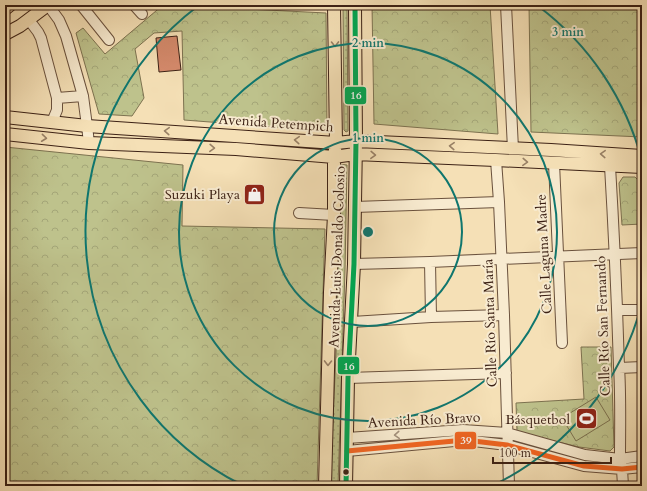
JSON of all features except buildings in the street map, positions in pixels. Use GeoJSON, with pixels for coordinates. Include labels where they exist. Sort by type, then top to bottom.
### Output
{"type":"FeatureCollection","features":[{"type":"Feature","properties":{"kind":"main road"},"geometry":{"type":"LineString","coordinates":[[5,9],[10,5]]}},
{"type":"Feature","properties":{"kind":"main road"},"geometry":{"type":"LineString","coordinates":[[5,34],[29,20],[48,5]]}},
{"type":"Feature","properties":{"kind":"main road","name":"Avenida Luis Donaldo Colosio"},"geometry":{"type":"LineString","coordinates":[[325,486],[330,292],[334,215],[334,157],[336,143],[334,5]]}},
{"type":"Feature","properties":{"kind":"main road","name":"Avenida Luis Donaldo Colosio"},"geometry":{"type":"LineString","coordinates":[[346,486],[348,378],[354,264],[356,142],[355,5]]}},
{"type":"Feature","properties":{"kind":"main road","name":"Avenida Petempich"},"geometry":{"type":"LineString","coordinates":[[5,117],[87,126],[336,143],[356,142],[551,150],[642,156]]}},
{"type":"Feature","properties":{"kind":"main road","name":"Avenida Petempich"},"geometry":{"type":"LineString","coordinates":[[5,134],[89,143],[236,149],[334,157],[355,154],[642,167]]}},
{"type":"Feature","properties":{"kind":"street"},"geometry":{"type":"LineString","coordinates":[[48,5],[59,20],[66,36],[83,96],[89,143]]}},
{"type":"Feature","properties":{"kind":"street"},"geometry":{"type":"LineString","coordinates":[[81,5],[109,40]]}},
{"type":"Feature","properties":{"kind":"street"},"geometry":{"type":"LineString","coordinates":[[134,5],[142,14]]}},
{"type":"Feature","properties":{"kind":"street"},"geometry":{"type":"LineString","coordinates":[[506,5],[513,149]]}},
{"type":"Feature","properties":{"kind":"street"},"geometry":{"type":"LineString","coordinates":[[29,20],[41,38],[57,98],[57,110],[52,122]]}},
{"type":"Feature","properties":{"kind":"street"},"geometry":{"type":"LineString","coordinates":[[57,98],[83,96]]}},
{"type":"Feature","properties":{"kind":"street","name":"Calle Río Santa María"},"geometry":{"type":"LineString","coordinates":[[496,160],[504,315],[509,486]]}},
{"type":"Feature","properties":{"kind":"street","name":"Calle Laguna Madre"},"geometry":{"type":"LineString","coordinates":[[554,163],[562,343]]}},
{"type":"Feature","properties":{"kind":"street","name":"Calle Río San Fernando"},"geometry":{"type":"LineString","coordinates":[[610,166],[618,310],[620,368],[620,458],[623,486]]}},
{"type":"Feature","properties":{"kind":"street"},"geometry":{"type":"LineString","coordinates":[[355,207],[499,202]]}},
{"type":"Feature","properties":{"kind":"street"},"geometry":{"type":"LineString","coordinates":[[299,213],[334,215]]}},
{"type":"Feature","properties":{"kind":"street"},"geometry":{"type":"LineString","coordinates":[[354,264],[642,253]]}},
{"type":"Feature","properties":{"kind":"street"},"geometry":{"type":"LineString","coordinates":[[430,262],[431,317]]}},
{"type":"Feature","properties":{"kind":"street"},"geometry":{"type":"LineString","coordinates":[[618,310],[642,310]]}},
{"type":"Feature","properties":{"kind":"street"},"geometry":{"type":"LineString","coordinates":[[352,322],[431,317],[504,315]]}},
{"type":"Feature","properties":{"kind":"street"},"geometry":{"type":"LineString","coordinates":[[620,368],[642,367]]}},
{"type":"Feature","properties":{"kind":"street"},"geometry":{"type":"LineString","coordinates":[[348,378],[506,373]]}},
{"type":"Feature","properties":{"kind":"street","name":"Avenida Río Bravo"},"geometry":{"type":"LineString","coordinates":[[347,438],[463,430],[507,433],[584,455],[620,458],[642,456]]}},
{"type":"Feature","properties":{"kind":"street","name":"Avenida Río Bravo"},"geometry":{"type":"LineString","coordinates":[[347,451],[465,440],[507,445],[584,466],[622,469],[642,467]]}},
{"type":"Feature","properties":{"kind":"green space"},"geometry":{"type":"Polygon","coordinates":[[[163,5],[247,5],[247,9],[326,13],[327,131],[184,120],[182,31],[154,33],[135,49],[144,98],[132,116],[99,114],[76,33],[83,28],[105,54],[163,5]]]}},
{"type":"Feature","properties":{"kind":"green space"},"geometry":{"type":"Polygon","coordinates":[[[343,5],[347,5],[348,131],[346,132],[344,130],[343,5]]]}},
{"type":"Feature","properties":{"kind":"green space"},"geometry":{"type":"Polygon","coordinates":[[[372,5],[490,5],[498,134],[374,124],[372,5]]]}},
{"type":"Feature","properties":{"kind":"green space"},"geometry":{"type":"Polygon","coordinates":[[[529,5],[642,5],[642,137],[531,132],[529,5]]]}},
{"type":"Feature","properties":{"kind":"green space"},"geometry":{"type":"Polygon","coordinates":[[[5,147],[183,165],[182,226],[325,229],[317,486],[5,486],[5,147]]]}},
{"type":"Feature","properties":{"kind":"green space"},"geometry":{"type":"Polygon","coordinates":[[[339,164],[347,165],[345,270],[338,486],[330,486],[337,332],[339,164]]]}},
{"type":"Feature","properties":{"kind":"green space"},"geometry":{"type":"Polygon","coordinates":[[[623,177],[635,177],[642,182],[642,224],[622,225],[619,183],[623,177]]]}},
{"type":"Feature","properties":{"kind":"green space"},"geometry":{"type":"Polygon","coordinates":[[[581,347],[611,347],[614,447],[610,451],[579,447],[517,432],[516,403],[584,399],[581,347]]]}},
{"type":"Feature","properties":{"kind":"green space","name":"Básquetbol"},"geometry":{"type":"Polygon","coordinates":[[[596,397],[610,420],[576,441],[562,418],[596,397]]]}},
{"type":"Feature","properties":{"kind":"transit line","name":"16"},"geometry":{"type":"LineString","coordinates":[[346,486],[348,378],[354,264],[356,141],[355,5]]}},
{"type":"Feature","properties":{"kind":"transit line","name":"39"},"geometry":{"type":"LineString","coordinates":[[347,451],[465,440],[507,445],[584,466],[622,469],[642,467]]}},
{"type":"Feature","properties":{"kind":"place","name":"Suzuki Playa"},"geometry":{"type":"Point","coordinates":[255,194]}},
{"type":"Feature","properties":{"kind":"place","name":"Básquetbol"},"geometry":{"type":"Point","coordinates":[586,419]}}]}
